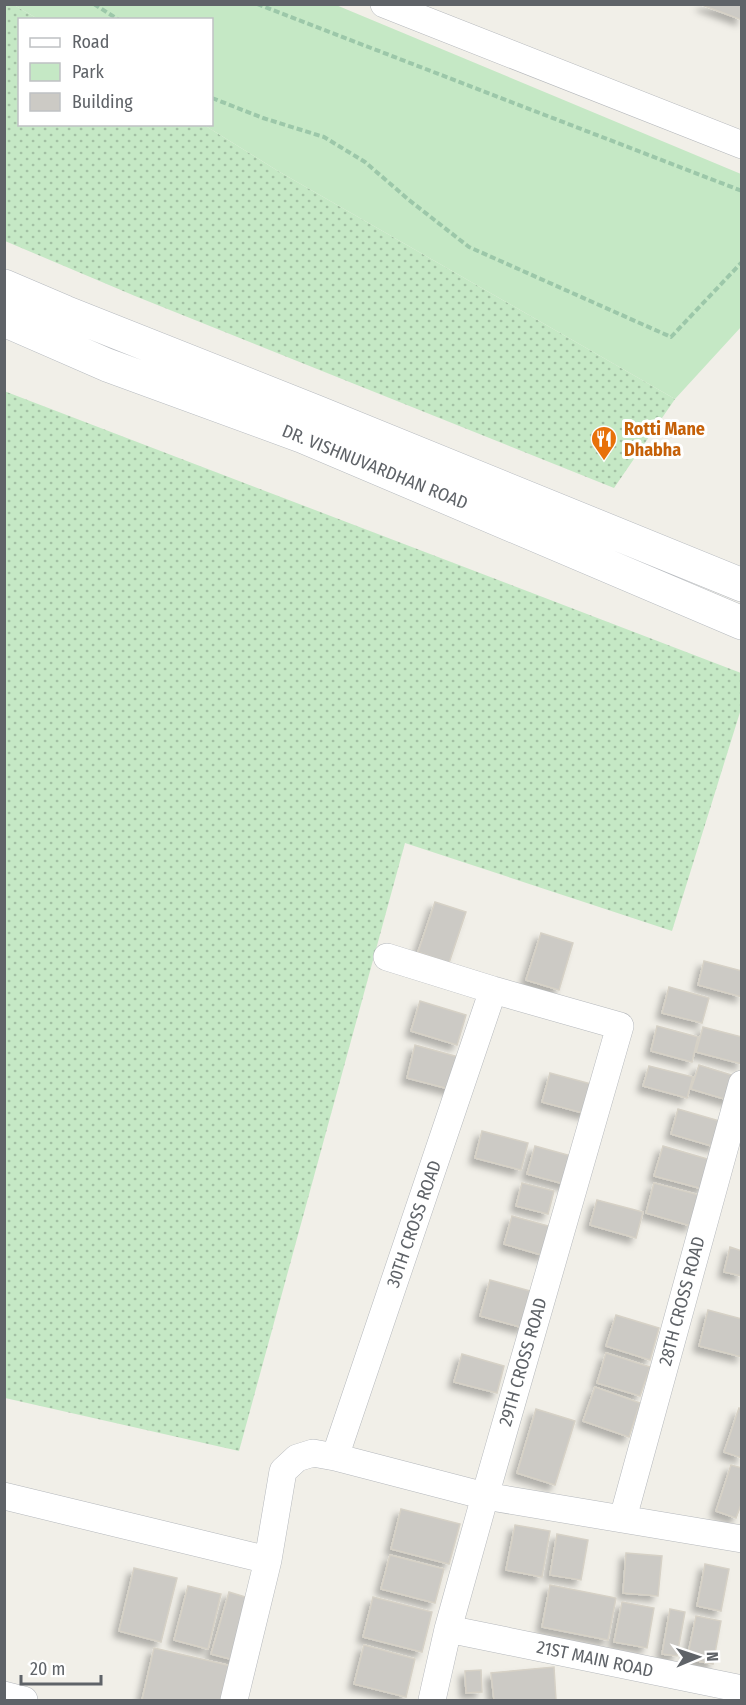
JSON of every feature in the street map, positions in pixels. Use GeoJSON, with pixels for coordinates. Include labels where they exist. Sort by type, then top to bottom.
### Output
{"type":"FeatureCollection","features":[{"type":"Feature","properties":{"kind":"main road","name":"DR. VISHNUVARDHAN ROAD"},"geometry":{"type":"LineString","coordinates":[[4,285],[65,312],[741,585]]}},
{"type":"Feature","properties":{"kind":"main road","name":"DR. VISHNUVARDHAN ROAD"},"geometry":{"type":"LineString","coordinates":[[4,320],[107,365],[304,437],[741,623]]}},
{"type":"Feature","properties":{"kind":"street"},"geometry":{"type":"LineString","coordinates":[[384,4],[741,145]]}},
{"type":"Feature","properties":{"kind":"street"},"geometry":{"type":"LineString","coordinates":[[387,957],[493,990]]}},
{"type":"Feature","properties":{"kind":"street","name":"29TH CROSS ROAD"},"geometry":{"type":"LineString","coordinates":[[432,1701],[448,1629],[485,1496],[620,1026],[493,990]]}},
{"type":"Feature","properties":{"kind":"street","name":"30TH CROSS ROAD"},"geometry":{"type":"LineString","coordinates":[[335,1457],[493,990]]}},
{"type":"Feature","properties":{"kind":"street","name":"28TH CROSS ROAD"},"geometry":{"type":"LineString","coordinates":[[623,1518],[741,1084]]}},
{"type":"Feature","properties":{"kind":"street"},"geometry":{"type":"LineString","coordinates":[[234,1701],[268,1560],[283,1471],[297,1458],[313,1453],[335,1457],[485,1496],[741,1539]]}},
{"type":"Feature","properties":{"kind":"street"},"geometry":{"type":"LineString","coordinates":[[4,1496],[268,1560]]}},
{"type":"Feature","properties":{"kind":"street","name":"21ST MAIN ROAD"},"geometry":{"type":"LineString","coordinates":[[448,1629],[741,1689]]}},
{"type":"Feature","properties":{"kind":"street"},"geometry":{"type":"LineString","coordinates":[[4,1695],[24,1701]]}},
{"type":"Feature","properties":{"kind":"path"},"geometry":{"type":"LineString","coordinates":[[94,4],[116,18]]}},
{"type":"Feature","properties":{"kind":"path"},"geometry":{"type":"LineString","coordinates":[[257,4],[741,191]]}},
{"type":"Feature","properties":{"kind":"path"},"geometry":{"type":"LineString","coordinates":[[213,98],[262,118],[324,137],[364,162],[469,247],[671,337],[741,262]]}},
{"type":"Feature","properties":{"kind":"green space"},"geometry":{"type":"Polygon","coordinates":[[[4,5],[14,5],[36,18],[18,18],[18,126],[206,126],[278,171],[675,399],[614,488],[135,296],[5,241],[4,5]]]}},
{"type":"Feature","properties":{"kind":"green space"},"geometry":{"type":"Polygon","coordinates":[[[14,5],[336,5],[741,174],[741,327],[675,399],[278,171],[206,126],[213,126],[213,18],[36,18],[14,5]]]}},
{"type":"Feature","properties":{"kind":"green space"},"geometry":{"type":"Polygon","coordinates":[[[4,391],[741,673],[741,709],[672,931],[405,843],[239,1451],[5,1398],[4,391]]]}},
{"type":"Feature","properties":{"kind":"building"},"geometry":{"type":"Polygon","coordinates":[[[702,4],[742,4],[742,20],[702,5],[702,4]]]}},
{"type":"Feature","properties":{"kind":"building"},"geometry":{"type":"Polygon","coordinates":[[[435,902],[466,912],[449,963],[418,952],[435,902]]]}},
{"type":"Feature","properties":{"kind":"building"},"geometry":{"type":"Polygon","coordinates":[[[541,933],[573,943],[559,990],[526,980],[541,933]]]}},
{"type":"Feature","properties":{"kind":"building"},"geometry":{"type":"Polygon","coordinates":[[[704,961],[742,971],[742,997],[698,985],[704,961]]]}},
{"type":"Feature","properties":{"kind":"building"},"geometry":{"type":"Polygon","coordinates":[[[669,987],[709,998],[702,1023],[662,1013],[669,987]]]}},
{"type":"Feature","properties":{"kind":"building"},"geometry":{"type":"Polygon","coordinates":[[[420,1001],[466,1015],[457,1045],[411,1031],[420,1001]]]}},
{"type":"Feature","properties":{"kind":"building"},"geometry":{"type":"Polygon","coordinates":[[[657,1026],[698,1037],[692,1062],[651,1051],[657,1026]]]}},
{"type":"Feature","properties":{"kind":"building"},"geometry":{"type":"Polygon","coordinates":[[[703,1027],[742,1037],[742,1064],[696,1052],[703,1027]]]}},
{"type":"Feature","properties":{"kind":"building"},"geometry":{"type":"Polygon","coordinates":[[[415,1045],[466,1059],[457,1091],[407,1078],[415,1045]]]}},
{"type":"Feature","properties":{"kind":"building"},"geometry":{"type":"Polygon","coordinates":[[[699,1065],[738,1077],[731,1101],[691,1089],[699,1065]]]}},
{"type":"Feature","properties":{"kind":"building"},"geometry":{"type":"Polygon","coordinates":[[[649,1066],[693,1077],[687,1098],[643,1086],[649,1066]]]}},
{"type":"Feature","properties":{"kind":"building"},"geometry":{"type":"Polygon","coordinates":[[[550,1073],[595,1085],[587,1114],[542,1102],[550,1073]]]}},
{"type":"Feature","properties":{"kind":"building"},"geometry":{"type":"Polygon","coordinates":[[[678,1109],[723,1122],[715,1147],[671,1134],[678,1109]]]}},
{"type":"Feature","properties":{"kind":"building"},"geometry":{"type":"Polygon","coordinates":[[[482,1131],[528,1143],[521,1170],[475,1158],[482,1131]]]}},
{"type":"Feature","properties":{"kind":"building"},"geometry":{"type":"Polygon","coordinates":[[[535,1146],[575,1157],[568,1185],[527,1174],[535,1146]]]}},
{"type":"Feature","properties":{"kind":"building"},"geometry":{"type":"Polygon","coordinates":[[[663,1146],[711,1160],[703,1189],[654,1176],[663,1146]]]}},
{"type":"Feature","properties":{"kind":"building"},"geometry":{"type":"Polygon","coordinates":[[[522,1183],[554,1191],[548,1214],[516,1206],[522,1183]]]}},
{"type":"Feature","properties":{"kind":"building"},"geometry":{"type":"Polygon","coordinates":[[[654,1183],[699,1195],[691,1226],[646,1213],[654,1183]]]}},
{"type":"Feature","properties":{"kind":"building"},"geometry":{"type":"Polygon","coordinates":[[[597,1200],[643,1212],[636,1238],[590,1225],[597,1200]]]}},
{"type":"Feature","properties":{"kind":"building"},"geometry":{"type":"Polygon","coordinates":[[[512,1216],[552,1227],[545,1256],[504,1244],[512,1216]]]}},
{"type":"Feature","properties":{"kind":"building"},"geometry":{"type":"Polygon","coordinates":[[[730,1247],[742,1251],[742,1276],[724,1272],[730,1247]]]}},
{"type":"Feature","properties":{"kind":"building"},"geometry":{"type":"Polygon","coordinates":[[[490,1280],[534,1292],[524,1328],[480,1316],[490,1280]]]}},
{"type":"Feature","properties":{"kind":"building"},"geometry":{"type":"Polygon","coordinates":[[[708,1310],[742,1319],[742,1357],[699,1346],[708,1310]]]}},
{"type":"Feature","properties":{"kind":"building"},"geometry":{"type":"Polygon","coordinates":[[[616,1315],[659,1328],[650,1360],[606,1346],[616,1315]]]}},
{"type":"Feature","properties":{"kind":"building"},"geometry":{"type":"Polygon","coordinates":[[[606,1353],[650,1367],[640,1396],[597,1383],[606,1353]]]}},
{"type":"Feature","properties":{"kind":"building"},"geometry":{"type":"Polygon","coordinates":[[[462,1354],[504,1366],[497,1393],[454,1382],[462,1354]]]}},
{"type":"Feature","properties":{"kind":"building"},"geometry":{"type":"Polygon","coordinates":[[[595,1387],[640,1403],[629,1437],[583,1421],[595,1387]]]}},
{"type":"Feature","properties":{"kind":"building"},"geometry":{"type":"Polygon","coordinates":[[[739,1408],[742,1409],[742,1458],[724,1452],[739,1408]]]}},
{"type":"Feature","properties":{"kind":"building"},"geometry":{"type":"Polygon","coordinates":[[[536,1409],[575,1421],[555,1485],[517,1473],[536,1409]]]}},
{"type":"Feature","properties":{"kind":"building"},"geometry":{"type":"Polygon","coordinates":[[[731,1465],[742,1468],[742,1502],[736,1518],[716,1511],[731,1465]]]}},
{"type":"Feature","properties":{"kind":"building"},"geometry":{"type":"Polygon","coordinates":[[[401,1509],[460,1524],[449,1564],[391,1549],[401,1509]]]}},
{"type":"Feature","properties":{"kind":"building"},"geometry":{"type":"Polygon","coordinates":[[[515,1525],[550,1531],[542,1577],[506,1570],[515,1525]]]}},
{"type":"Feature","properties":{"kind":"building"},"geometry":{"type":"Polygon","coordinates":[[[557,1534],[588,1540],[581,1580],[550,1575],[557,1534]]]}},
{"type":"Feature","properties":{"kind":"building"},"geometry":{"type":"Polygon","coordinates":[[[626,1553],[662,1556],[658,1596],[623,1593],[626,1553]]]}},
{"type":"Feature","properties":{"kind":"building"},"geometry":{"type":"Polygon","coordinates":[[[390,1555],[444,1569],[435,1603],[381,1589],[390,1555]]]}},
{"type":"Feature","properties":{"kind":"building"},"geometry":{"type":"Polygon","coordinates":[[[705,1564],[729,1569],[721,1611],[697,1606],[705,1564]]]}},
{"type":"Feature","properties":{"kind":"building"},"geometry":{"type":"Polygon","coordinates":[[[134,1568],[177,1578],[161,1642],[119,1631],[134,1568]]]}},
{"type":"Feature","properties":{"kind":"building"},"geometry":{"type":"Polygon","coordinates":[[[550,1585],[616,1598],[608,1640],[542,1627],[550,1585]]]}},
{"type":"Feature","properties":{"kind":"building"},"geometry":{"type":"Polygon","coordinates":[[[188,1586],[221,1594],[208,1649],[174,1640],[188,1586]]]}},
{"type":"Feature","properties":{"kind":"building"},"geometry":{"type":"Polygon","coordinates":[[[229,1592],[255,1600],[238,1661],[211,1654],[229,1592]]]}},
{"type":"Feature","properties":{"kind":"building"},"geometry":{"type":"Polygon","coordinates":[[[373,1597],[432,1612],[422,1652],[363,1637],[373,1597]]]}},
{"type":"Feature","properties":{"kind":"building"},"geometry":{"type":"Polygon","coordinates":[[[622,1602],[654,1608],[647,1648],[614,1642],[622,1602]]]}},
{"type":"Feature","properties":{"kind":"building"},"geometry":{"type":"Polygon","coordinates":[[[670,1609],[685,1612],[677,1656],[662,1654],[670,1609]]]}},
{"type":"Feature","properties":{"kind":"building"},"geometry":{"type":"Polygon","coordinates":[[[696,1616],[721,1621],[713,1664],[687,1659],[696,1616]]]}},
{"type":"Feature","properties":{"kind":"building"},"geometry":{"type":"Polygon","coordinates":[[[364,1645],[415,1659],[406,1697],[354,1684],[364,1645]]]}},
{"type":"Feature","properties":{"kind":"building"},"geometry":{"type":"Polygon","coordinates":[[[154,1648],[240,1668],[232,1700],[142,1700],[154,1648]]]}},
{"type":"Feature","properties":{"kind":"building"},"geometry":{"type":"Polygon","coordinates":[[[554,1667],[556,1700],[494,1700],[491,1673],[554,1667]]]}},
{"type":"Feature","properties":{"kind":"building"},"geometry":{"type":"Polygon","coordinates":[[[481,1670],[482,1692],[466,1693],[465,1671],[481,1670]]]}},
{"type":"Feature","properties":{"kind":"place","name":"Rotti Mane Dhabha"},"geometry":{"type":"Point","coordinates":[604,462]}}]}
